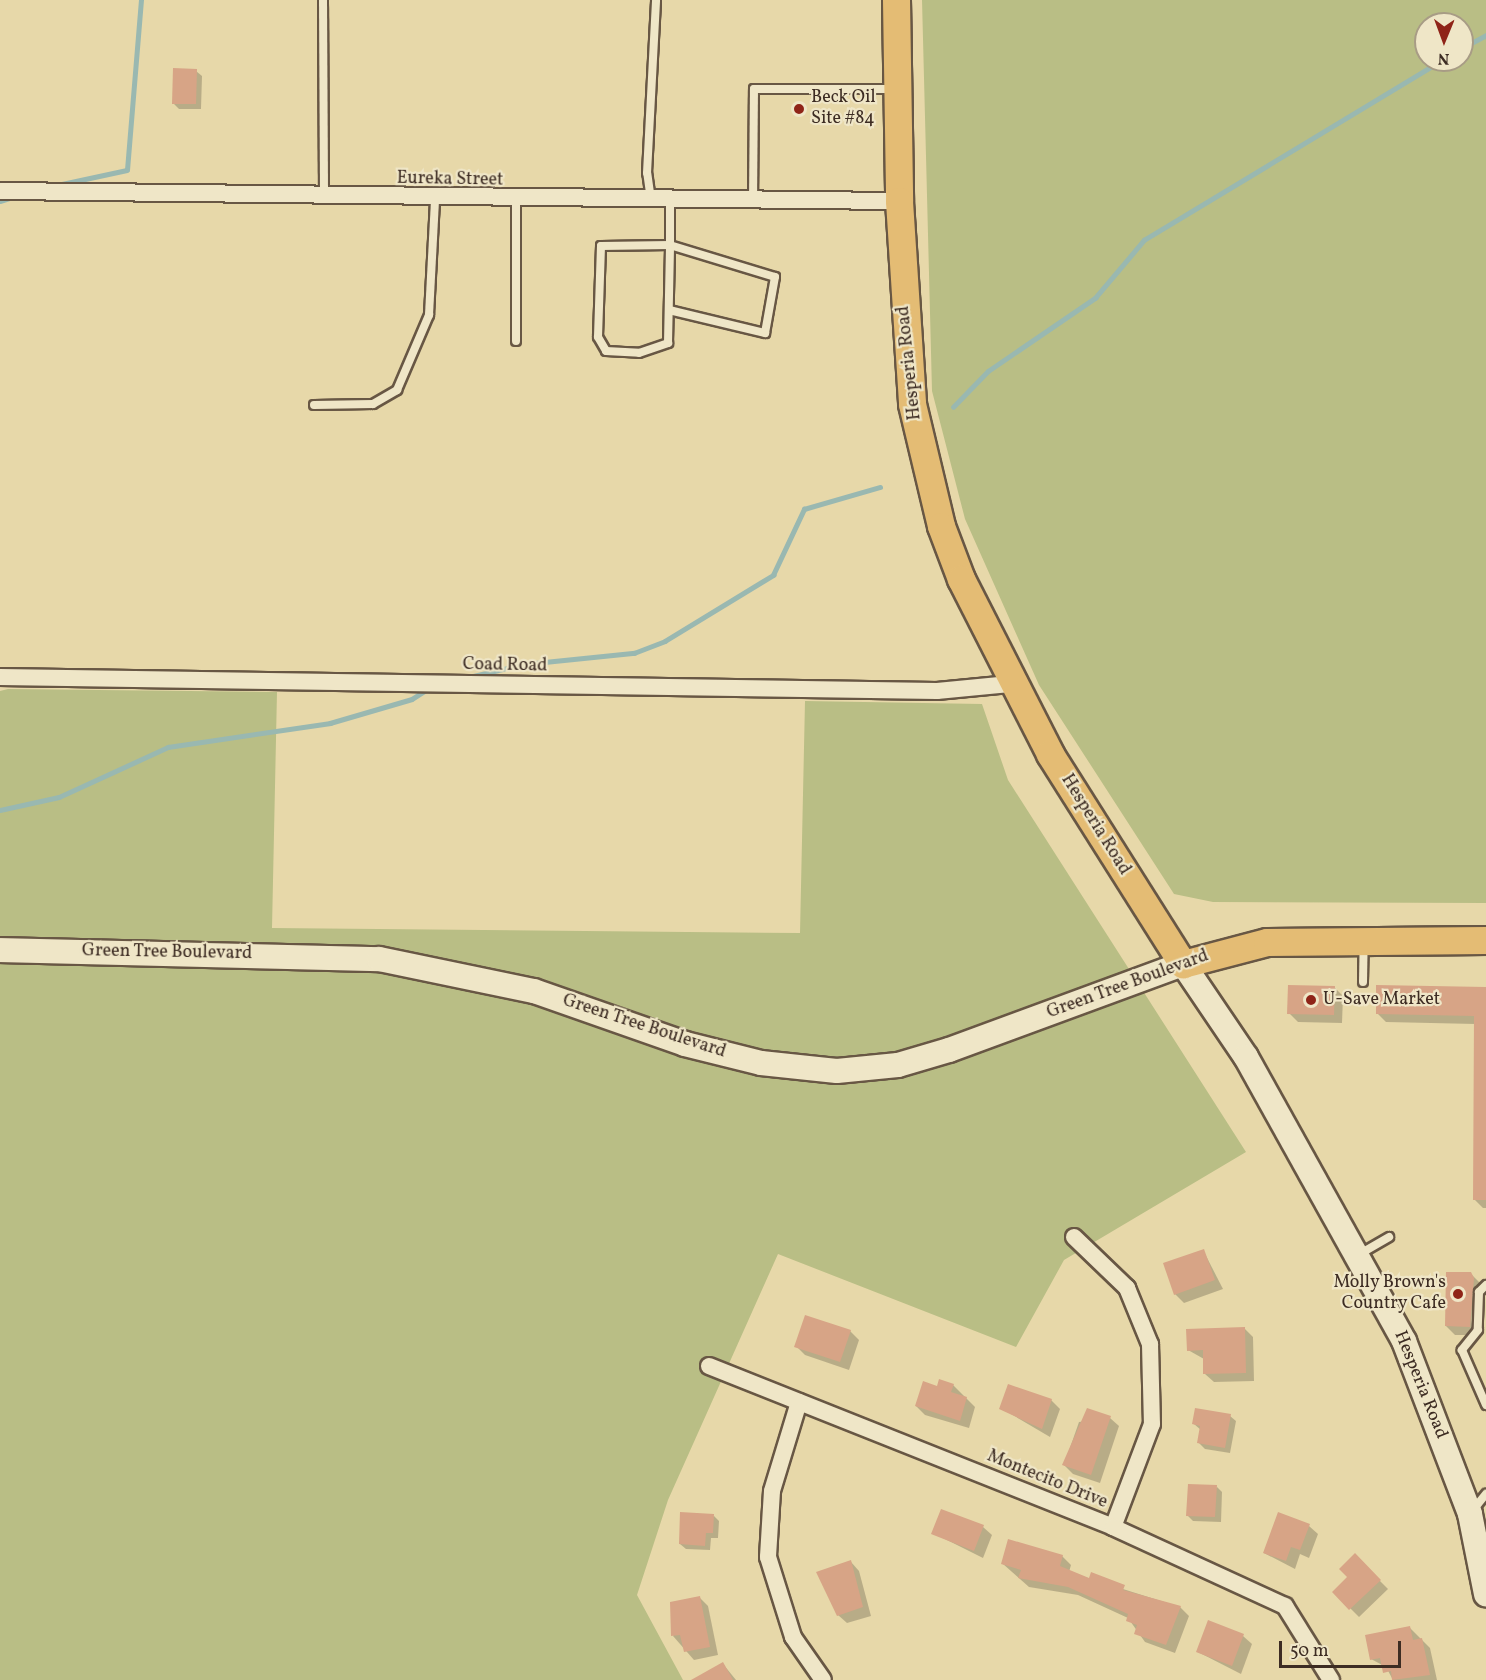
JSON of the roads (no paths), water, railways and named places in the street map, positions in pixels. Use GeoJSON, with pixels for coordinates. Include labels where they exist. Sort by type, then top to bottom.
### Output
{"type":"FeatureCollection","features":[{"type":"Feature","properties":{"kind":"main road","name":"Hesperia Road"},"geometry":{"type":"LineString","coordinates":[[896,0],[899,201],[912,404],[941,526],[1010,684],[1183,964],[1246,1057],[1404,1341],[1470,1514],[1486,1594]]}},
{"type":"Feature","properties":{"kind":"main road","name":"Green Tree Boulevard"},"geometry":{"type":"LineString","coordinates":[[0,950],[379,959],[534,991],[685,1044],[761,1063],[837,1071],[898,1065],[949,1050],[1183,964],[1267,942],[1364,938],[1486,940]]}},
{"type":"Feature","properties":{"kind":"street","name":"Eureka Street"},"geometry":{"type":"LineString","coordinates":[[0,191],[435,200],[899,201]]}},
{"type":"Feature","properties":{"kind":"street","name":"Coad Road"},"geometry":{"type":"LineString","coordinates":[[0,678],[937,691],[1010,684]]}},
{"type":"Feature","properties":{"kind":"street"},"geometry":{"type":"LineString","coordinates":[[1074,1237],[1127,1288],[1150,1344],[1152,1424],[1113,1527]]}},
{"type":"Feature","properties":{"kind":"street","name":"Montecito Drive"},"geometry":{"type":"LineString","coordinates":[[709,1366],[1113,1527],[1285,1606],[1331,1680]]}},
{"type":"Feature","properties":{"kind":"street"},"geometry":{"type":"LineString","coordinates":[[799,1402],[772,1491],[768,1557],[793,1637],[823,1680]]}},
{"type":"Feature","properties":{"kind":"lane"},"geometry":{"type":"LineString","coordinates":[[322,0],[324,197]]}},
{"type":"Feature","properties":{"kind":"lane"},"geometry":{"type":"LineString","coordinates":[[651,200],[646,173],[656,0]]}},
{"type":"Feature","properties":{"kind":"lane"},"geometry":{"type":"LineString","coordinates":[[753,201],[754,89],[897,89]]}},
{"type":"Feature","properties":{"kind":"lane"},"geometry":{"type":"LineString","coordinates":[[314,405],[373,404],[397,390],[429,315],[435,200]]}},
{"type":"Feature","properties":{"kind":"lane"},"geometry":{"type":"LineString","coordinates":[[516,200],[516,341]]}},
{"type":"Feature","properties":{"kind":"lane"},"geometry":{"type":"LineString","coordinates":[[669,310],[765,333],[775,277],[670,245],[599,248],[600,347],[639,353],[668,343],[670,245],[670,201]]}},
{"type":"Feature","properties":{"kind":"lane"},"geometry":{"type":"LineString","coordinates":[[1363,982],[1364,938]]}},
{"type":"Feature","properties":{"kind":"lane"},"geometry":{"type":"LineString","coordinates":[[1357,1255],[1389,1237]]}},
{"type":"Feature","properties":{"kind":"lane"},"geometry":{"type":"LineString","coordinates":[[1486,1286],[1479,1292],[1478,1330],[1462,1350],[1486,1405]]}},
{"type":"Feature","properties":{"kind":"lane"},"geometry":{"type":"LineString","coordinates":[[1470,1514],[1486,1494]]}},
{"type":"Feature","properties":{"kind":"waterway"},"geometry":{"type":"LineString","coordinates":[[62,184],[127,170],[141,0]]}},
{"type":"Feature","properties":{"kind":"waterway"},"geometry":{"type":"LineString","coordinates":[[1474,42],[1486,35]]}},
{"type":"Feature","properties":{"kind":"waterway"},"geometry":{"type":"LineString","coordinates":[[953,407],[988,371],[1095,298],[1144,240],[1422,72]]}},
{"type":"Feature","properties":{"kind":"waterway"},"geometry":{"type":"LineString","coordinates":[[0,201],[10,198]]}},
{"type":"Feature","properties":{"kind":"waterway"},"geometry":{"type":"LineString","coordinates":[[469,677],[525,664],[634,653],[665,641],[773,575],[804,509],[880,487]]}},
{"type":"Feature","properties":{"kind":"waterway"},"geometry":{"type":"LineString","coordinates":[[0,810],[59,797],[168,747],[330,723],[412,699],[429,688]]}},
{"type":"Feature","properties":{"kind":"place","name":"Beck Oil Site #84"},"geometry":{"type":"Point","coordinates":[799,109]}},
{"type":"Feature","properties":{"kind":"place","name":"U-Save Market"},"geometry":{"type":"Point","coordinates":[1311,1000]}},
{"type":"Feature","properties":{"kind":"place","name":"Molly Brown's Country Cafe"},"geometry":{"type":"Point","coordinates":[1458,1294]}}]}
